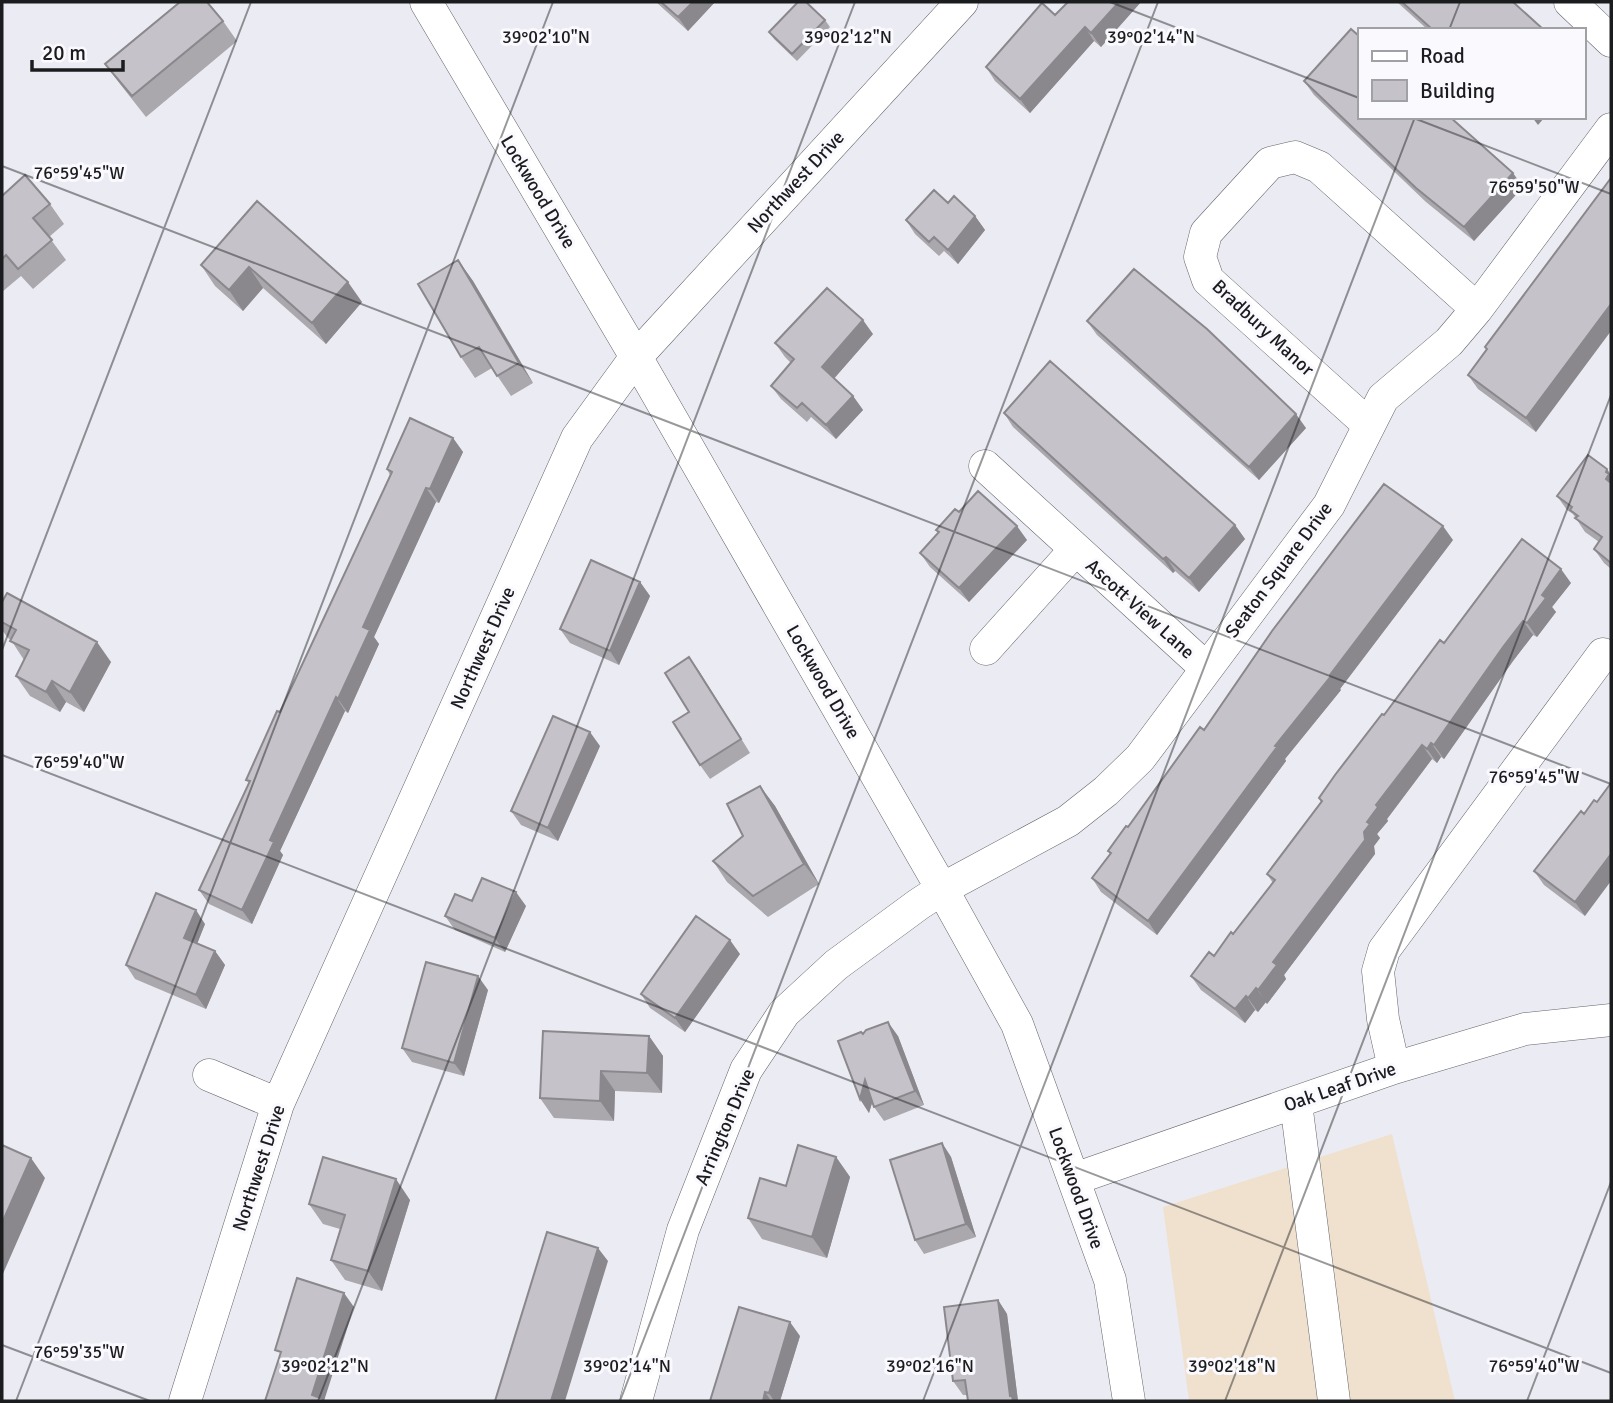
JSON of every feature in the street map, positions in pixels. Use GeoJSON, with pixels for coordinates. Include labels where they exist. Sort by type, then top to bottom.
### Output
{"type":"FeatureCollection","features":[{"type":"Feature","properties":{"kind":"street","name":"Lockwood Drive"},"geometry":{"type":"LineString","coordinates":[[426,2],[636,357],[1017,1024],[1110,1280],[1129,1401]]}},
{"type":"Feature","properties":{"kind":"street","name":"Northwest Drive"},"geometry":{"type":"LineString","coordinates":[[185,1401],[278,1104],[578,438],[636,357],[962,2]]}},
{"type":"Feature","properties":{"kind":"street"},"geometry":{"type":"LineString","coordinates":[[1570,2],[1611,41]]}},
{"type":"Feature","properties":{"kind":"street","name":"Seaton Square Drive"},"geometry":{"type":"LineString","coordinates":[[942,889],[1068,821],[1106,791],[1140,758],[1329,505],[1382,398],[1449,342],[1477,309],[1611,129]]}},
{"type":"Feature","properties":{"kind":"street","name":"Bradbury Manor"},"geometry":{"type":"LineString","coordinates":[[1369,425],[1208,280],[1200,257],[1206,233],[1270,163],[1295,157],[1319,167],[1477,309]]}},
{"type":"Feature","properties":{"kind":"street","name":"Ascott View Lane"},"geometry":{"type":"LineString","coordinates":[[985,466],[1206,668]]}},
{"type":"Feature","properties":{"kind":"street","name":"Ascott View Lane"},"geometry":{"type":"LineString","coordinates":[[986,649],[1075,550]]}},
{"type":"Feature","properties":{"kind":"street"},"geometry":{"type":"LineString","coordinates":[[1395,1068],[1383,1019],[1378,971],[1384,950],[1603,654]]}},
{"type":"Feature","properties":{"kind":"street","name":"Arrington Drive"},"geometry":{"type":"LineString","coordinates":[[636,1401],[683,1230],[746,1070],[784,1013],[836,965],[942,889]]}},
{"type":"Feature","properties":{"kind":"street","name":"Oak Leaf Drive"},"geometry":{"type":"LineString","coordinates":[[1074,1179],[1395,1068],[1525,1029],[1611,1020]]}},
{"type":"Feature","properties":{"kind":"street"},"geometry":{"type":"LineString","coordinates":[[209,1075],[278,1104]]}},
{"type":"Feature","properties":{"kind":"street"},"geometry":{"type":"LineString","coordinates":[[1296,1103],[1334,1401]]}},
{"type":"Feature","properties":{"kind":"shaded area"},"geometry":{"type":"Polygon","coordinates":[[[1392,1134],[1455,1401],[1189,1401],[1163,1207],[1392,1134]]]}},
{"type":"Feature","properties":{"kind":"building"},"geometry":{"type":"Polygon","coordinates":[[[180,2],[207,2],[223,21],[132,96],[105,64],[180,2]]]}},
{"type":"Feature","properties":{"kind":"building"},"geometry":{"type":"Polygon","coordinates":[[[661,2],[693,2],[678,17],[661,2]]]}},
{"type":"Feature","properties":{"kind":"building"},"geometry":{"type":"Polygon","coordinates":[[[798,2],[806,2],[825,20],[792,54],[769,32],[798,2]]]}},
{"type":"Feature","properties":{"kind":"building"},"geometry":{"type":"Polygon","coordinates":[[[1068,2],[1119,2],[1091,33],[1085,27],[1020,99],[986,67],[1042,3],[1055,15],[1068,2]]]}},
{"type":"Feature","properties":{"kind":"building"},"geometry":{"type":"Polygon","coordinates":[[[1402,2],[1513,2],[1542,28],[1431,28],[1402,2]]]}},
{"type":"Feature","properties":{"kind":"building"},"geometry":{"type":"Polygon","coordinates":[[[1351,29],[1358,35],[1358,119],[1452,119],[1513,173],[1464,227],[1416,188],[1304,81],[1351,29]]]}},
{"type":"Feature","properties":{"kind":"building"},"geometry":{"type":"Polygon","coordinates":[[[25,175],[50,204],[33,218],[52,240],[18,269],[6,255],[2,259],[2,196],[25,175]]]}},
{"type":"Feature","properties":{"kind":"building"},"geometry":{"type":"Polygon","coordinates":[[[1611,178],[1611,304],[1526,418],[1468,375],[1487,349],[1485,347],[1611,178]]]}},
{"type":"Feature","properties":{"kind":"building"},"geometry":{"type":"Polygon","coordinates":[[[934,190],[948,203],[954,196],[975,216],[948,250],[934,237],[929,242],[906,220],[934,190]]]}},
{"type":"Feature","properties":{"kind":"building"},"geometry":{"type":"Polygon","coordinates":[[[257,201],[348,282],[312,323],[249,267],[229,290],[201,265],[257,201]]]}},
{"type":"Feature","properties":{"kind":"building"},"geometry":{"type":"Polygon","coordinates":[[[458,260],[519,363],[497,376],[479,347],[461,357],[418,284],[458,260]]]}},
{"type":"Feature","properties":{"kind":"building"},"geometry":{"type":"Polygon","coordinates":[[[1134,269],[1207,329],[1296,414],[1249,467],[1087,321],[1134,269]]]}},
{"type":"Feature","properties":{"kind":"building"},"geometry":{"type":"Polygon","coordinates":[[[827,288],[863,320],[822,367],[853,396],[826,425],[802,403],[797,408],[771,386],[794,359],[775,343],[827,288]]]}},
{"type":"Feature","properties":{"kind":"building"},"geometry":{"type":"Polygon","coordinates":[[[1050,361],[1235,525],[1189,578],[1166,557],[1163,559],[1004,413],[1050,361]]]}},
{"type":"Feature","properties":{"kind":"building"},"geometry":{"type":"Polygon","coordinates":[[[410,418],[453,438],[430,489],[426,488],[363,627],[370,630],[270,840],[274,842],[242,910],[199,890],[250,781],[246,780],[277,711],[280,712],[392,472],[387,469],[410,418]]]}},
{"type":"Feature","properties":{"kind":"building"},"geometry":{"type":"Polygon","coordinates":[[[1588,455],[1607,469],[1609,474],[1606,479],[1611,483],[1611,563],[1594,549],[1602,537],[1575,518],[1578,516],[1570,510],[1572,507],[1557,496],[1588,455]]]}},
{"type":"Feature","properties":{"kind":"building"},"geometry":{"type":"Polygon","coordinates":[[[1384,484],[1443,526],[1275,746],[1277,747],[1148,921],[1092,878],[1111,853],[1108,851],[1126,826],[1128,827],[1200,727],[1204,730],[1272,631],[1384,484]]]}},
{"type":"Feature","properties":{"kind":"building"},"geometry":{"type":"Polygon","coordinates":[[[978,491],[1017,526],[959,588],[920,553],[955,509],[959,512],[978,491]]]}},
{"type":"Feature","properties":{"kind":"building"},"geometry":{"type":"Polygon","coordinates":[[[1522,539],[1561,569],[1542,595],[1546,598],[1527,623],[1523,621],[1503,647],[1434,745],[1431,743],[1427,749],[1422,745],[1376,805],[1378,807],[1367,822],[1370,824],[1364,832],[1365,840],[1273,962],[1277,965],[1258,990],[1256,988],[1248,998],[1246,996],[1235,1009],[1191,976],[1209,952],[1214,956],[1275,880],[1267,874],[1322,801],[1319,798],[1335,775],[1440,640],[1444,643],[1522,539]]]}},
{"type":"Feature","properties":{"kind":"building"},"geometry":{"type":"Polygon","coordinates":[[[591,560],[640,582],[610,651],[560,629],[591,560]]]}},
{"type":"Feature","properties":{"kind":"building"},"geometry":{"type":"Polygon","coordinates":[[[7,593],[97,642],[70,692],[52,681],[46,692],[16,676],[29,650],[10,641],[16,630],[2,622],[2,602],[7,593]]]}},
{"type":"Feature","properties":{"kind":"building"},"geometry":{"type":"Polygon","coordinates":[[[689,657],[741,739],[700,765],[673,722],[689,712],[665,673],[689,657]]]}},
{"type":"Feature","properties":{"kind":"building"},"geometry":{"type":"Polygon","coordinates":[[[553,716],[590,732],[548,828],[511,811],[553,716]]]}},
{"type":"Feature","properties":{"kind":"building"},"geometry":{"type":"Polygon","coordinates":[[[1611,783],[1611,854],[1575,902],[1534,871],[1581,811],[1584,814],[1594,800],[1597,802],[1611,783]]]}},
{"type":"Feature","properties":{"kind":"building"},"geometry":{"type":"Polygon","coordinates":[[[760,786],[804,864],[753,896],[713,861],[743,836],[727,804],[760,786]]]}},
{"type":"Feature","properties":{"kind":"building"},"geometry":{"type":"Polygon","coordinates":[[[482,878],[516,892],[495,938],[445,916],[455,894],[472,901],[482,878]]]}},
{"type":"Feature","properties":{"kind":"building"},"geometry":{"type":"Polygon","coordinates":[[[156,893],[196,910],[184,938],[215,951],[196,995],[126,965],[156,893]]]}},
{"type":"Feature","properties":{"kind":"building"},"geometry":{"type":"Polygon","coordinates":[[[696,916],[730,940],[675,1018],[641,994],[696,916]]]}},
{"type":"Feature","properties":{"kind":"building"},"geometry":{"type":"Polygon","coordinates":[[[426,962],[478,976],[454,1063],[402,1048],[426,962]]]}},
{"type":"Feature","properties":{"kind":"building"},"geometry":{"type":"Polygon","coordinates":[[[888,1022],[915,1091],[874,1107],[865,1080],[860,1099],[838,1041],[861,1032],[863,1034],[866,1030],[888,1022]]]}},
{"type":"Feature","properties":{"kind":"building"},"geometry":{"type":"Polygon","coordinates":[[[543,1031],[649,1036],[647,1073],[601,1071],[600,1101],[540,1098],[543,1031]]]}},
{"type":"Feature","properties":{"kind":"building"},"geometry":{"type":"Polygon","coordinates":[[[942,1143],[966,1224],[915,1240],[890,1160],[942,1143]]]}},
{"type":"Feature","properties":{"kind":"building"},"geometry":{"type":"Polygon","coordinates":[[[2,1145],[31,1158],[2,1223],[2,1145]]]}},
{"type":"Feature","properties":{"kind":"building"},"geometry":{"type":"Polygon","coordinates":[[[798,1145],[836,1157],[812,1237],[748,1218],[760,1178],[786,1186],[798,1145]]]}},
{"type":"Feature","properties":{"kind":"building"},"geometry":{"type":"Polygon","coordinates":[[[323,1157],[396,1179],[368,1271],[331,1260],[345,1215],[309,1204],[323,1157]]]}},
{"type":"Feature","properties":{"kind":"building"},"geometry":{"type":"Polygon","coordinates":[[[547,1232],[598,1248],[551,1401],[495,1401],[547,1232]]]}},
{"type":"Feature","properties":{"kind":"building"},"geometry":{"type":"Polygon","coordinates":[[[297,1278],[344,1293],[312,1395],[323,1399],[265,1401],[281,1352],[275,1350],[297,1278]]]}},
{"type":"Feature","properties":{"kind":"building"},"geometry":{"type":"Polygon","coordinates":[[[998,1300],[1010,1396],[1013,1401],[968,1401],[965,1380],[953,1381],[944,1307],[998,1300]]]}},
{"type":"Feature","properties":{"kind":"building"},"geometry":{"type":"Polygon","coordinates":[[[739,1307],[790,1322],[769,1393],[765,1392],[763,1401],[710,1401],[739,1307]]]}}]}
